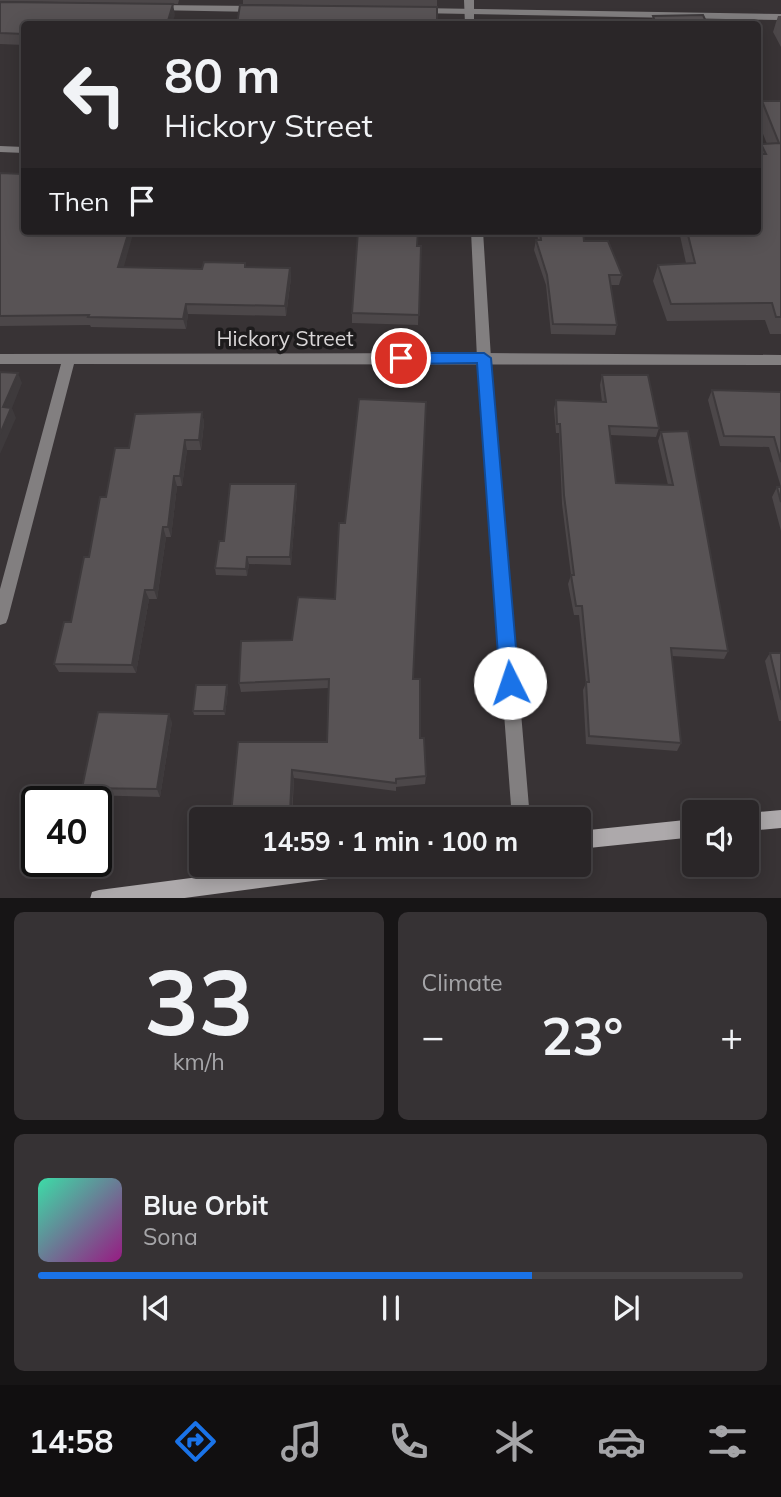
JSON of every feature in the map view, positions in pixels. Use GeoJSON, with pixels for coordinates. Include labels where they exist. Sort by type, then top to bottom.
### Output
{"type":"FeatureCollection","features":[{"type":"Feature","properties":{"kind":"main road"},"geometry":{"type":"LineString","coordinates":[[759,821],[781,819]]}},
{"type":"Feature","properties":{"kind":"main road"},"geometry":{"type":"LineString","coordinates":[[591,839],[682,829]]}},
{"type":"Feature","properties":{"kind":"main road"},"geometry":{"type":"LineString","coordinates":[[99,898],[269,877]]}},
{"type":"Feature","properties":{"kind":"street"},"geometry":{"type":"LineString","coordinates":[[469,0],[470,21]]}},
{"type":"Feature","properties":{"kind":"street"},"geometry":{"type":"LineString","coordinates":[[138,8],[262,9]]}},
{"type":"Feature","properties":{"kind":"street"},"geometry":{"type":"LineString","coordinates":[[400,11],[733,21],[781,17]]}},
{"type":"Feature","properties":{"kind":"street"},"geometry":{"type":"LineString","coordinates":[[0,149],[21,150]]}},
{"type":"Feature","properties":{"kind":"street"},"geometry":{"type":"LineString","coordinates":[[477,235],[484,358],[520,807]]}},
{"type":"Feature","properties":{"kind":"street","name":"Hickory Street"},"geometry":{"type":"LineString","coordinates":[[0,359],[781,360]]}},
{"type":"Feature","properties":{"kind":"street"},"geometry":{"type":"LineString","coordinates":[[0,618],[68,361]]}},
{"type":"Feature","properties":{"kind":"building"},"geometry":{"type":"Polygon","coordinates":[[[0,2],[173,4],[168,21],[21,21],[21,34],[0,33],[0,2]]]}},
{"type":"Feature","properties":{"kind":"building"},"geometry":{"type":"Polygon","coordinates":[[[240,5],[437,7],[437,21],[237,21],[240,5]]]}},
{"type":"Feature","properties":{"kind":"building"},"geometry":{"type":"Polygon","coordinates":[[[703,15],[706,21],[655,21],[653,16],[703,15]]]}},
{"type":"Feature","properties":{"kind":"building"},"geometry":{"type":"Polygon","coordinates":[[[762,101],[781,101],[781,317],[776,317],[772,303],[671,304],[658,265],[695,263],[688,235],[761,235],[761,154],[766,154],[761,144],[779,143],[762,101]]]}},
{"type":"Feature","properties":{"kind":"building"},"geometry":{"type":"Polygon","coordinates":[[[0,173],[21,174],[21,235],[128,235],[118,267],[202,269],[204,262],[245,263],[245,267],[290,268],[285,306],[186,304],[183,319],[88,317],[89,315],[0,316],[0,173]]]}},
{"type":"Feature","properties":{"kind":"building"},"geometry":{"type":"Polygon","coordinates":[[[358,235],[418,235],[417,246],[421,246],[419,315],[352,313],[358,235]]]}},
{"type":"Feature","properties":{"kind":"building"},"geometry":{"type":"Polygon","coordinates":[[[540,235],[583,235],[584,241],[608,241],[622,275],[609,275],[617,325],[553,324],[547,275],[536,240],[541,240],[540,235]]]}},
{"type":"Feature","properties":{"kind":"building"},"geometry":{"type":"Polygon","coordinates":[[[0,372],[18,373],[3,407],[11,408],[0,434],[0,372]]]}},
{"type":"Feature","properties":{"kind":"building"},"geometry":{"type":"Polygon","coordinates":[[[602,375],[648,375],[659,428],[609,426],[616,483],[673,485],[661,432],[688,431],[728,651],[671,648],[681,743],[589,736],[586,682],[589,682],[582,606],[576,606],[571,575],[574,575],[556,400],[606,402],[602,375]]]}},
{"type":"Feature","properties":{"kind":"building"},"geometry":{"type":"Polygon","coordinates":[[[712,390],[781,392],[781,462],[774,437],[724,436],[712,390]]]}},
{"type":"Feature","properties":{"kind":"building"},"geometry":{"type":"Polygon","coordinates":[[[359,399],[426,402],[413,679],[420,679],[420,738],[424,738],[426,776],[396,779],[396,783],[292,770],[290,807],[232,807],[238,742],[327,742],[329,679],[239,683],[241,641],[292,640],[298,597],[335,599],[339,523],[345,523],[359,399]]]}},
{"type":"Feature","properties":{"kind":"building"},"geometry":{"type":"Polygon","coordinates":[[[202,412],[199,440],[185,440],[180,476],[174,476],[168,527],[163,527],[154,590],[145,590],[132,665],[54,664],[64,622],[71,622],[84,557],[89,557],[100,497],[106,497],[115,448],[129,448],[135,414],[202,412]]]}},
{"type":"Feature","properties":{"kind":"building"},"geometry":{"type":"Polygon","coordinates":[[[230,484],[296,484],[290,557],[247,557],[246,569],[215,568],[219,541],[224,541],[230,484]]]}},
{"type":"Feature","properties":{"kind":"building"},"geometry":{"type":"Polygon","coordinates":[[[770,653],[781,653],[781,700],[770,653]]]}},
{"type":"Feature","properties":{"kind":"building"},"geometry":{"type":"Polygon","coordinates":[[[196,685],[227,685],[224,711],[193,711],[196,685]]]}},
{"type":"Feature","properties":{"kind":"building"},"geometry":{"type":"Polygon","coordinates":[[[98,712],[169,714],[157,789],[82,786],[98,712]]]}},
{"type":"Feature","properties":{"kind":"route"},"geometry":{"type":"LineString","coordinates":[[401,358],[484,358],[510,683]]}}]}
